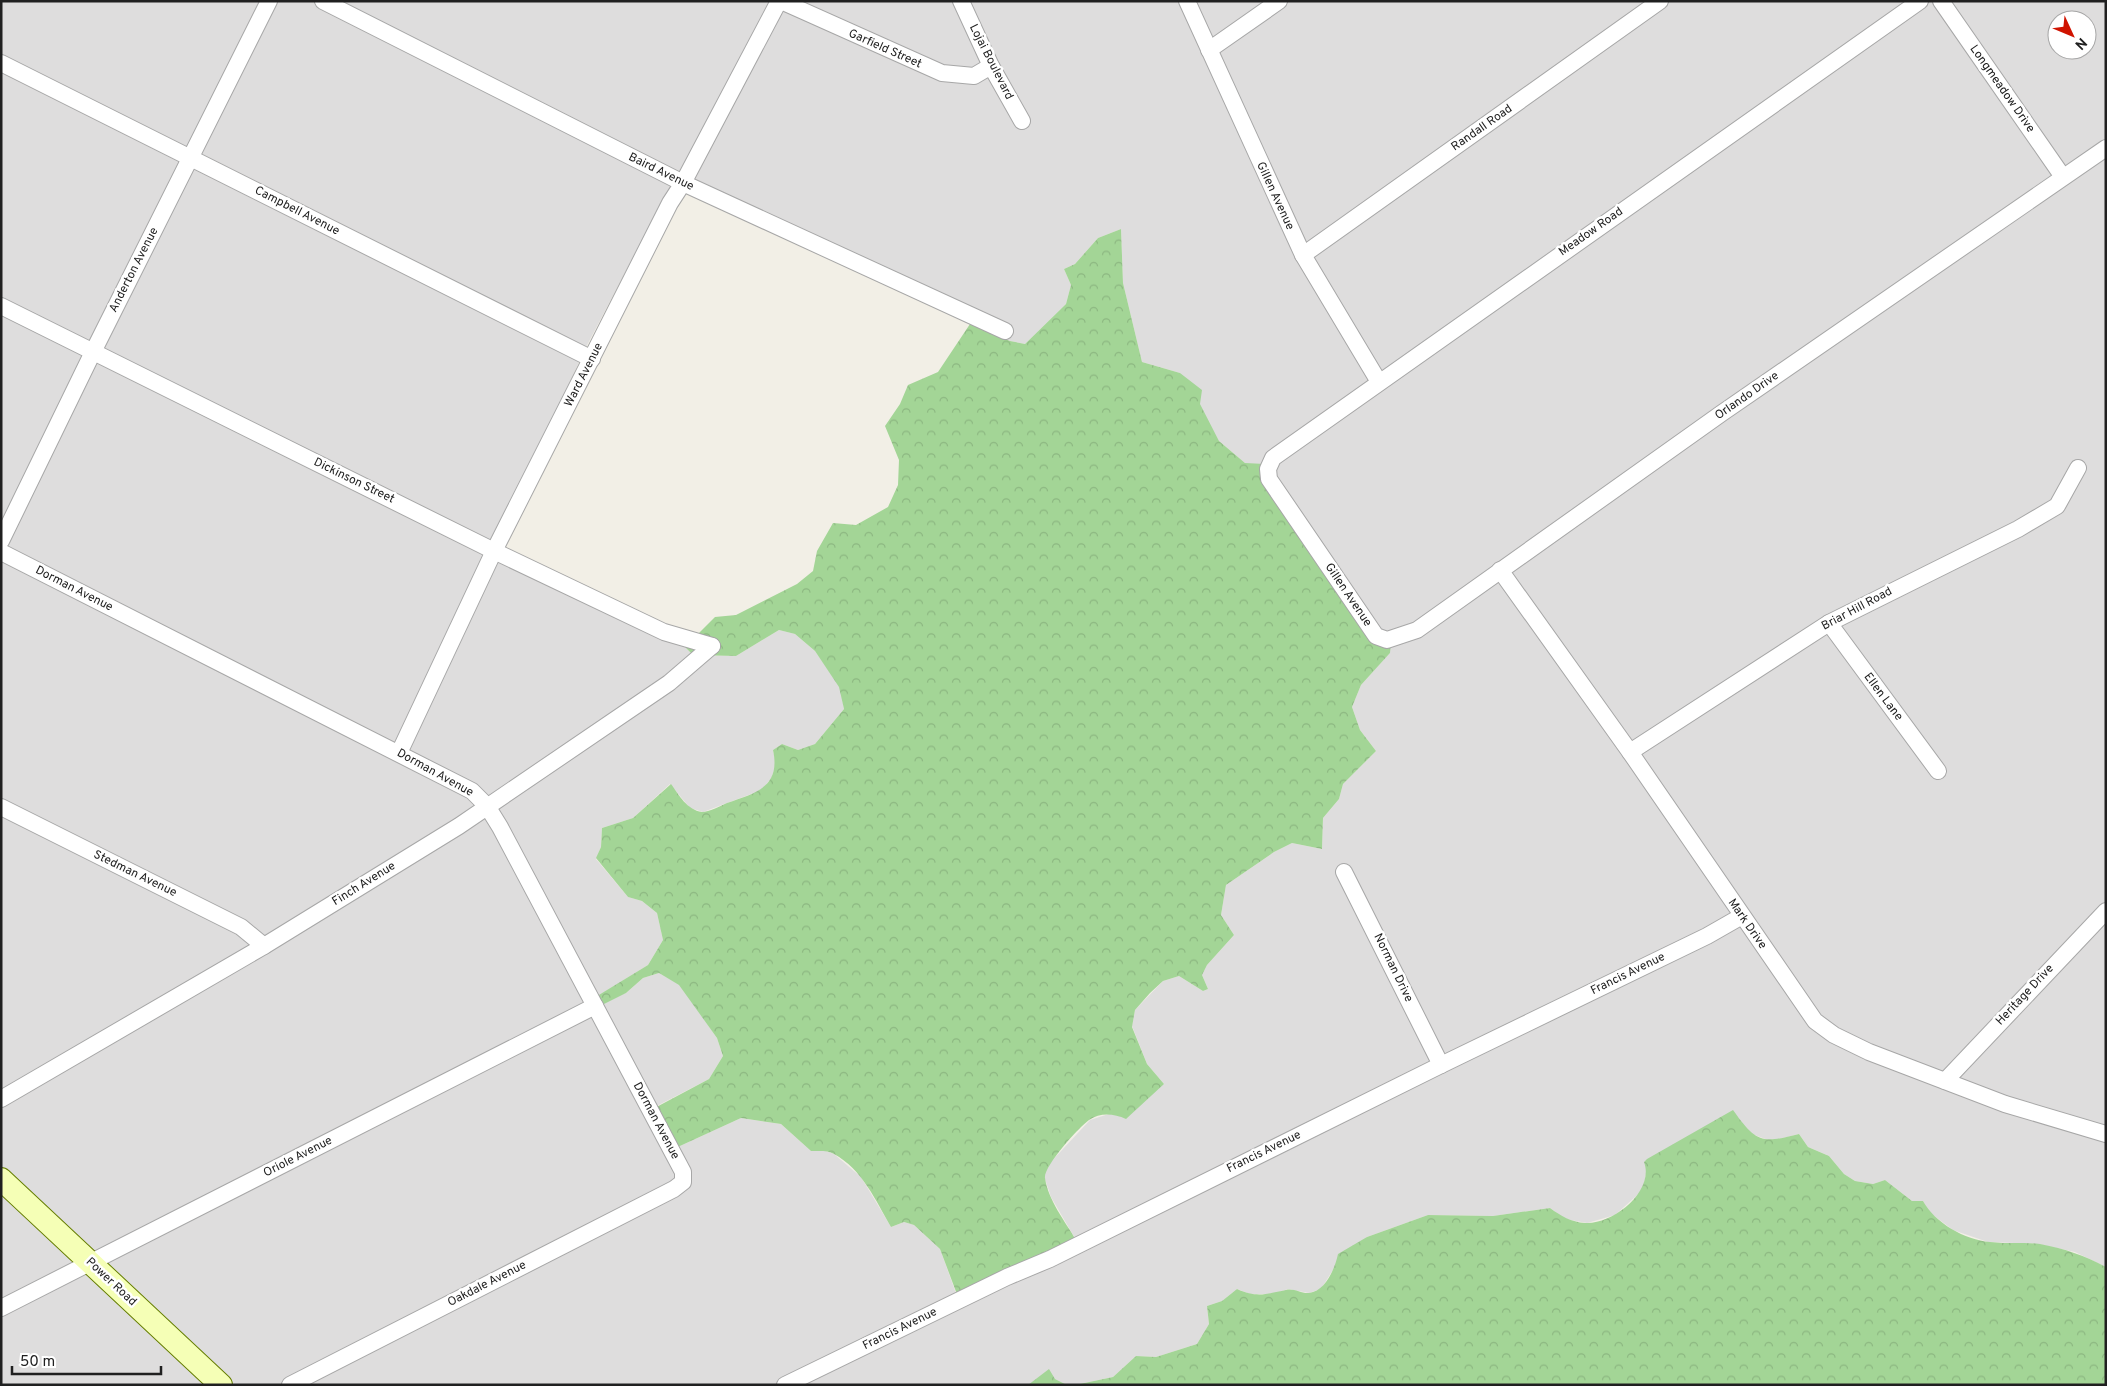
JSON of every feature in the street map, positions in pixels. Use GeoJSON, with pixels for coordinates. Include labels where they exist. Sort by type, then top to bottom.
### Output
{"type":"FeatureCollection","features":[{"type":"Feature","properties":{"kind":"main road","name":"Power Road"},"geometry":{"type":"LineString","coordinates":[[1,1179],[221,1385]]}},
{"type":"Feature","properties":{"kind":"street","name":"Anderton Avenue"},"geometry":{"type":"LineString","coordinates":[[1,542],[93,352],[269,1]]}},
{"type":"Feature","properties":{"kind":"street","name":"Baird Avenue"},"geometry":{"type":"LineString","coordinates":[[323,1],[683,183],[1005,331]]}},
{"type":"Feature","properties":{"kind":"street","name":"Ward Avenue"},"geometry":{"type":"LineString","coordinates":[[399,753],[494,551],[670,203],[683,183],[780,1]]}},
{"type":"Feature","properties":{"kind":"street","name":"Garfield Street"},"geometry":{"type":"LineString","coordinates":[[780,1],[942,73],[974,76],[991,66]]}},
{"type":"Feature","properties":{"kind":"street","name":"Lojai Boulevard"},"geometry":{"type":"LineString","coordinates":[[962,1],[991,66],[1022,121]]}},
{"type":"Feature","properties":{"kind":"street","name":"Gillen Avenue"},"geometry":{"type":"LineString","coordinates":[[1187,1],[1303,255],[1379,382]]}},
{"type":"Feature","properties":{"kind":"street"},"geometry":{"type":"LineString","coordinates":[[1209,50],[1279,1]]}},
{"type":"Feature","properties":{"kind":"street","name":"Randall Road"},"geometry":{"type":"LineString","coordinates":[[1303,255],[1660,1]]}},
{"type":"Feature","properties":{"kind":"street","name":"Meadow Road"},"geometry":{"type":"LineString","coordinates":[[1268,469],[1273,458],[1920,1]]}},
{"type":"Feature","properties":{"kind":"street","name":"Longmeadow Drive"},"geometry":{"type":"LineString","coordinates":[[1941,1],[2063,177]]}},
{"type":"Feature","properties":{"kind":"street","name":"Campbell Avenue"},"geometry":{"type":"LineString","coordinates":[[1,63],[592,359]]}},
{"type":"Feature","properties":{"kind":"street","name":"Orlando Drive"},"geometry":{"type":"LineString","coordinates":[[1387,640],[1417,630],[1500,570],[2106,148]]}},
{"type":"Feature","properties":{"kind":"street","name":"Dickinson Street"},"geometry":{"type":"LineString","coordinates":[[1,306],[494,551],[664,632],[712,646]]}},
{"type":"Feature","properties":{"kind":"street","name":"Briar Hill Road"},"geometry":{"type":"LineString","coordinates":[[1630,752],[1829,622],[2018,529],[2057,506],[2078,468]]}},
{"type":"Feature","properties":{"kind":"street","name":"Gillen Avenue"},"geometry":{"type":"LineString","coordinates":[[1268,469],[1269,479],[1376,636],[1387,640]]}},
{"type":"Feature","properties":{"kind":"street","name":"Dorman Avenue"},"geometry":{"type":"LineString","coordinates":[[1,552],[472,790],[487,806],[595,1006],[683,1172],[683,1182]]}},
{"type":"Feature","properties":{"kind":"street","name":"Mark Drive"},"geometry":{"type":"LineString","coordinates":[[1500,570],[1630,752],[1815,1021],[1834,1035],[1869,1052],[2005,1104],[2106,1134]]}},
{"type":"Feature","properties":{"kind":"street","name":"Ellen Lane"},"geometry":{"type":"LineString","coordinates":[[1829,622],[1938,771]]}},
{"type":"Feature","properties":{"kind":"street","name":"Finch Avenue"},"geometry":{"type":"LineString","coordinates":[[1,1099],[264,946],[487,806],[669,684],[712,646]]}},
{"type":"Feature","properties":{"kind":"street","name":"Stedman Avenue"},"geometry":{"type":"LineString","coordinates":[[1,807],[241,927],[264,946]]}},
{"type":"Feature","properties":{"kind":"street","name":"Norman Drive"},"geometry":{"type":"LineString","coordinates":[[1344,872],[1441,1065]]}},
{"type":"Feature","properties":{"kind":"street","name":"Heritage Drive"},"geometry":{"type":"LineString","coordinates":[[1945,1081],[2106,911]]}},
{"type":"Feature","properties":{"kind":"street","name":"Francis Avenue"},"geometry":{"type":"LineString","coordinates":[[785,1385],[1007,1276],[1050,1259],[1441,1065],[1708,936],[1742,916]]}},
{"type":"Feature","properties":{"kind":"street","name":"Oriole Avenue"},"geometry":{"type":"LineString","coordinates":[[1,1308],[595,1006]]}},
{"type":"Feature","properties":{"kind":"street","name":"Oakdale Avenue"},"geometry":{"type":"LineString","coordinates":[[290,1385],[674,1189],[683,1182]]}},
{"type":"Feature","properties":{"kind":"shaded area"},"geometry":{"type":"Polygon","coordinates":[[[1,1],[2106,1],[2106,1267],[2075,1252],[2038,1244],[1988,1242],[1953,1230],[1929,1212],[1923,1201],[1912,1201],[1885,1180],[1873,1184],[1855,1181],[1844,1174],[1829,1156],[1808,1147],[1799,1134],[1771,1141],[1749,1133],[1647,1168],[1643,1190],[1615,1215],[1587,1223],[1565,1219],[1550,1208],[1493,1216],[1428,1215],[1367,1237],[1336,1265],[1321,1289],[1309,1293],[1288,1289],[1274,1294],[1250,1294],[1237,1289],[1222,1301],[1207,1306],[1209,1324],[1197,1344],[1156,1357],[1136,1356],[1113,1377],[1075,1385],[1067,1385],[1055,1379],[1029,1385],[1,1385],[1,1]],[[680,177],[629,265],[585,349],[496,544],[685,647],[693,655],[736,656],[779,630],[795,634],[815,651],[840,687],[844,709],[815,744],[798,750],[782,744],[773,750],[776,764],[772,777],[762,790],[703,812],[690,808],[670,784],[633,818],[602,828],[601,847],[596,859],[628,897],[642,901],[657,913],[663,940],[648,965],[590,1001],[626,993],[643,978],[659,973],[680,985],[717,1038],[723,1056],[709,1079],[649,1110],[669,1151],[741,1118],[781,1124],[811,1151],[826,1151],[834,1154],[861,1177],[891,1227],[904,1222],[914,1225],[940,1249],[957,1296],[1076,1240],[1051,1197],[1044,1176],[1048,1165],[1090,1120],[1112,1113],[1164,1084],[1147,1064],[1132,1026],[1135,1010],[1163,981],[1179,976],[1203,991],[1208,989],[1202,975],[1207,965],[1234,935],[1221,915],[1226,885],[1274,852],[1292,843],[1322,849],[1323,818],[1339,799],[1343,784],[1376,751],[1360,730],[1352,707],[1361,685],[1390,653],[1245,463],[1219,441],[1180,373],[1142,362],[1123,283],[1121,229],[1098,238],[1075,264],[1064,269],[1071,285],[1066,304],[1025,344],[1010,341],[972,324],[680,177]]]}},
{"type":"Feature","properties":{"kind":"green space"},"geometry":{"type":"Polygon","coordinates":[[[1121,229],[1123,283],[1142,362],[1180,373],[1202,390],[1200,404],[1219,441],[1245,463],[1265,464],[1308,533],[1391,642],[1390,653],[1361,685],[1352,707],[1360,730],[1376,751],[1343,784],[1339,799],[1323,818],[1322,849],[1292,843],[1274,852],[1226,885],[1221,915],[1234,935],[1207,965],[1202,975],[1208,989],[1203,991],[1179,976],[1163,981],[1135,1010],[1132,1027],[1147,1064],[1164,1084],[1126,1119],[1108,1115],[1094,1117],[1089,1120],[1070,1139],[1050,1165],[1045,1178],[1047,1186],[1058,1210],[1076,1240],[958,1297],[940,1249],[914,1225],[904,1222],[891,1227],[874,1196],[853,1168],[832,1153],[811,1151],[781,1124],[741,1118],[669,1151],[649,1111],[709,1079],[723,1056],[717,1038],[679,985],[659,973],[643,978],[626,993],[594,1009],[589,1001],[648,965],[663,940],[657,913],[642,901],[628,897],[596,858],[601,847],[602,828],[633,818],[671,784],[692,808],[702,812],[708,811],[748,796],[764,787],[770,780],[773,772],[775,762],[773,750],[782,744],[798,750],[815,744],[844,709],[839,687],[815,651],[795,634],[779,630],[736,656],[693,655],[685,647],[715,617],[736,615],[797,584],[813,571],[817,551],[833,523],[856,525],[888,507],[898,485],[899,460],[885,426],[900,404],[908,385],[938,372],[970,324],[1010,341],[1025,344],[1066,304],[1071,285],[1064,269],[1075,264],[1098,238],[1121,229]]]}},
{"type":"Feature","properties":{"kind":"green space"},"geometry":{"type":"Polygon","coordinates":[[[1733,1110],[1748,1129],[1760,1138],[1776,1139],[1799,1134],[1808,1147],[1829,1156],[1844,1174],[1855,1181],[1873,1184],[1885,1180],[1912,1201],[1923,1201],[1928,1209],[1943,1223],[1961,1234],[1980,1241],[2034,1243],[2049,1246],[2074,1253],[2106,1267],[2106,1385],[1075,1385],[1113,1377],[1136,1356],[1156,1357],[1197,1344],[1209,1324],[1207,1306],[1222,1301],[1237,1289],[1250,1294],[1267,1294],[1289,1290],[1306,1293],[1315,1291],[1329,1278],[1338,1254],[1367,1237],[1428,1215],[1493,1216],[1550,1208],[1566,1218],[1585,1223],[1608,1218],[1619,1212],[1638,1195],[1646,1173],[1644,1162],[1647,1159],[1733,1110]]]}},
{"type":"Feature","properties":{"kind":"green space"},"geometry":{"type":"Polygon","coordinates":[[[1049,1369],[1055,1379],[1067,1385],[1028,1385],[1049,1369]]]}}]}
